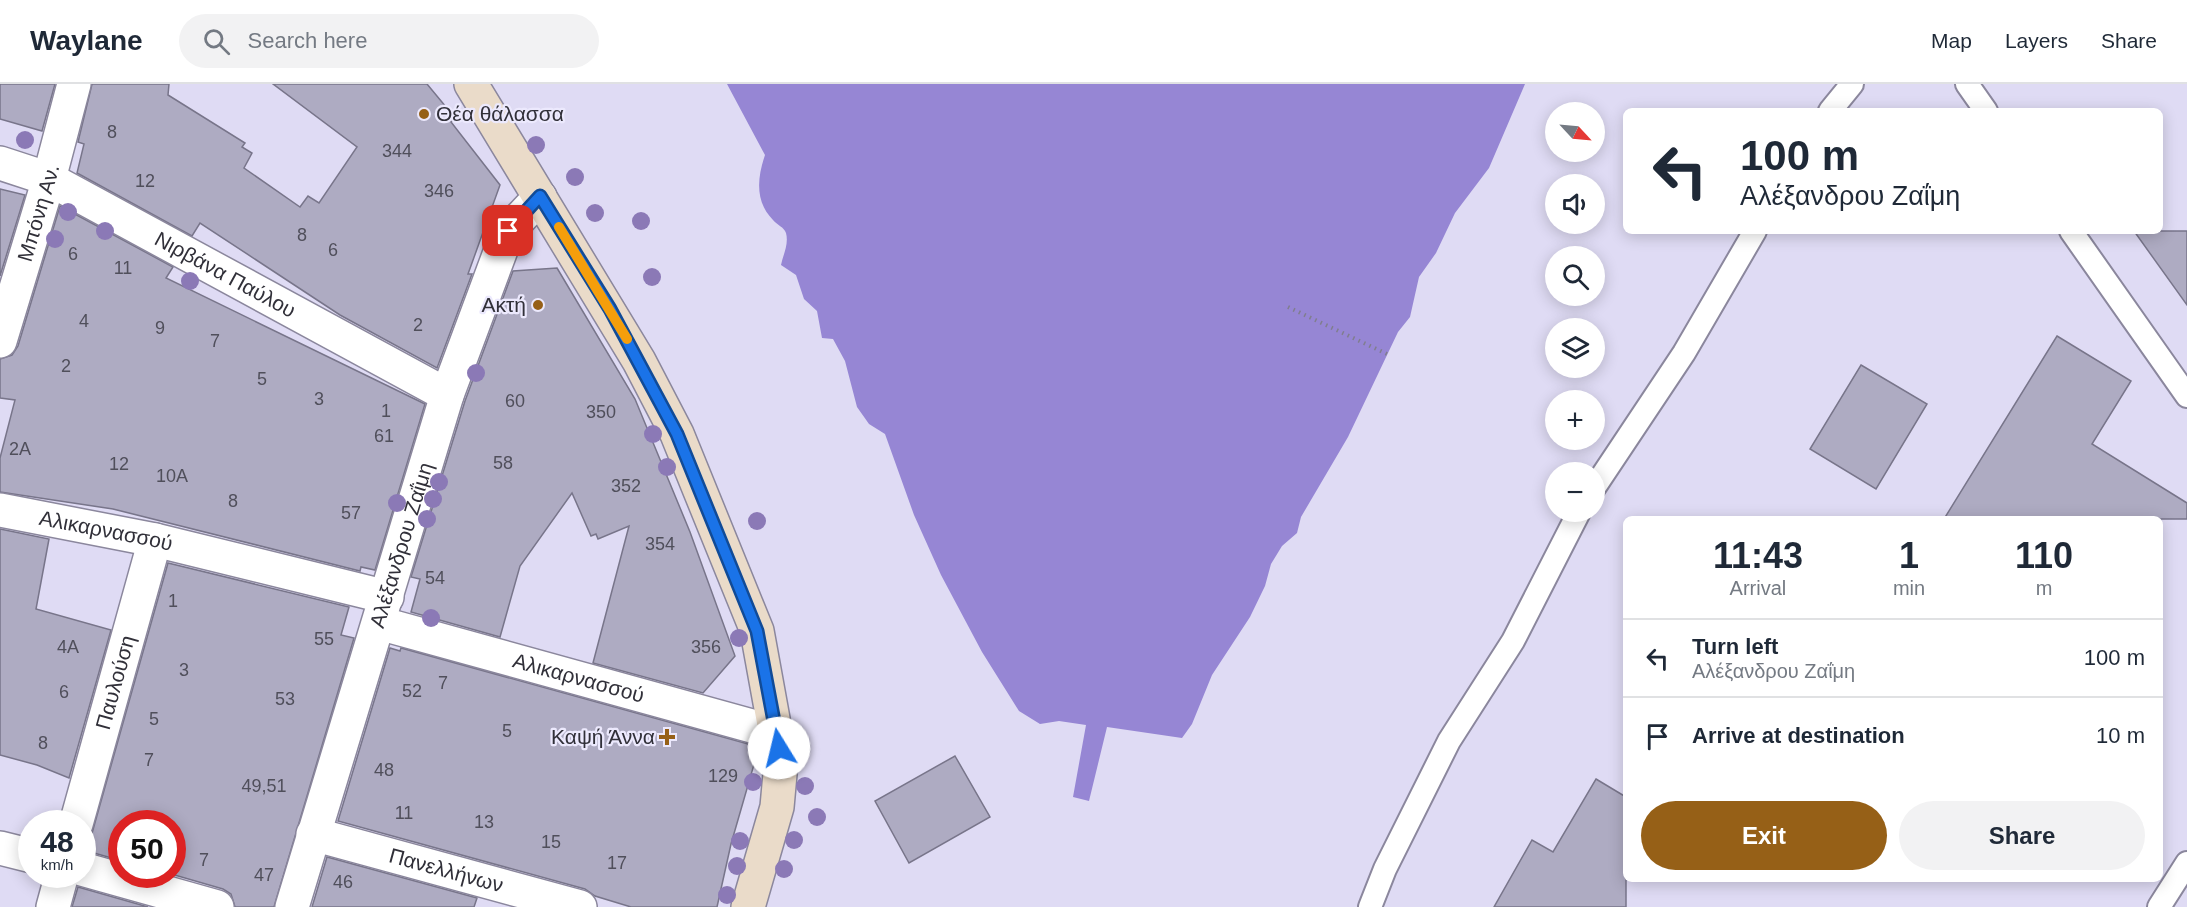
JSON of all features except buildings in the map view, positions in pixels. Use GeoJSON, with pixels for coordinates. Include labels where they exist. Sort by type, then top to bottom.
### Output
{"type":"FeatureCollection","features":[{"type":"Feature","properties":{"kind":"main road"},"geometry":{"type":"LineString","coordinates":[[471,84],[605,302],[677,434],[757,631],[781,763],[777,807],[748,907]]}},
{"type":"Feature","properties":{"kind":"street","name":"Μπόνη Αν."},"geometry":{"type":"LineString","coordinates":[[0,341],[49,179],[74,84]]}},
{"type":"Feature","properties":{"kind":"street","name":"Νιρβάνα Παύλου"},"geometry":{"type":"LineString","coordinates":[[0,163],[49,179],[447,395]]}},
{"type":"Feature","properties":{"kind":"street","name":"Αλέξανδρου Ζαΐμη"},"geometry":{"type":"LineString","coordinates":[[292,907],[447,395],[508,231],[540,196]]}},
{"type":"Feature","properties":{"kind":"street","name":"Αλικαρνασσού"},"geometry":{"type":"LineString","coordinates":[[0,510],[155,540],[777,733]]}},
{"type":"Feature","properties":{"kind":"street","name":"Παυλούση"},"geometry":{"type":"LineString","coordinates":[[80,810],[155,540]]}},
{"type":"Feature","properties":{"kind":"street","name":"Πανελλήνων"},"geometry":{"type":"LineString","coordinates":[[313,834],[580,907]]}},
{"type":"Feature","properties":{"kind":"street"},"geometry":{"type":"LineString","coordinates":[[0,848],[18,852]]}},
{"type":"Feature","properties":{"kind":"street"},"geometry":{"type":"LineString","coordinates":[[96,873],[217,907]]}},
{"type":"Feature","properties":{"kind":"street"},"geometry":{"type":"LineString","coordinates":[[52,907],[58,888]]}},
{"type":"Feature","properties":{"kind":"lane"},"geometry":{"type":"LineString","coordinates":[[1832,108],[1852,84]]}},
{"type":"Feature","properties":{"kind":"lane"},"geometry":{"type":"LineString","coordinates":[[1967,84],[1984,108]]}},
{"type":"Feature","properties":{"kind":"lane"},"geometry":{"type":"LineString","coordinates":[[1605,472],[1684,353],[1753,234]]}},
{"type":"Feature","properties":{"kind":"lane"},"geometry":{"type":"LineString","coordinates":[[2073,234],[2187,396]]}},
{"type":"Feature","properties":{"kind":"lane"},"geometry":{"type":"LineString","coordinates":[[1370,907],[1385,869],[1449,741],[1513,641],[1574,522]]}},
{"type":"Feature","properties":{"kind":"lane"},"geometry":{"type":"LineString","coordinates":[[2159,907],[2187,863]]}},
{"type":"Feature","properties":{"kind":"path"},"geometry":{"type":"LineString","coordinates":[[1288,307],[1387,354]]}},
{"type":"Feature","properties":{"kind":"shaded area"},"geometry":{"type":"Polygon","coordinates":[[[727,84],[1525,84],[1489,168],[1455,213],[1436,253],[1419,277],[1410,317],[1398,332],[1348,437],[1301,517],[1297,533],[1282,546],[1271,564],[1265,586],[1250,617],[1212,675],[1192,724],[1182,738],[1107,727],[1089,801],[1073,797],[1086,725],[1059,721],[1040,724],[1019,711],[982,652],[941,575],[914,515],[885,434],[869,424],[857,407],[845,361],[833,339],[822,338],[817,311],[804,299],[796,275],[781,265],[786,245],[786,233],[767,213],[760,198],[760,172],[765,155],[727,84]]]}},
{"type":"Feature","properties":{"kind":"slow traffic"},"geometry":{"type":"LineString","coordinates":[[559,227],[627,339]]}},
{"type":"Feature","properties":{"kind":"place","name":"Θέα θάλασσα"},"geometry":{"type":"Point","coordinates":[424,114]}},
{"type":"Feature","properties":{"kind":"place","name":"Ακτή"},"geometry":{"type":"Point","coordinates":[538,305]}},
{"type":"Feature","properties":{"kind":"place","name":"Καψή Άννα"},"geometry":{"type":"Point","coordinates":[667,737]}},
{"type":"Feature","properties":{"kind":"route"},"geometry":{"type":"LineString","coordinates":[[508,231],[540,196],[600,292],[639,361],[677,434],[757,631],[779,748]]}}]}
